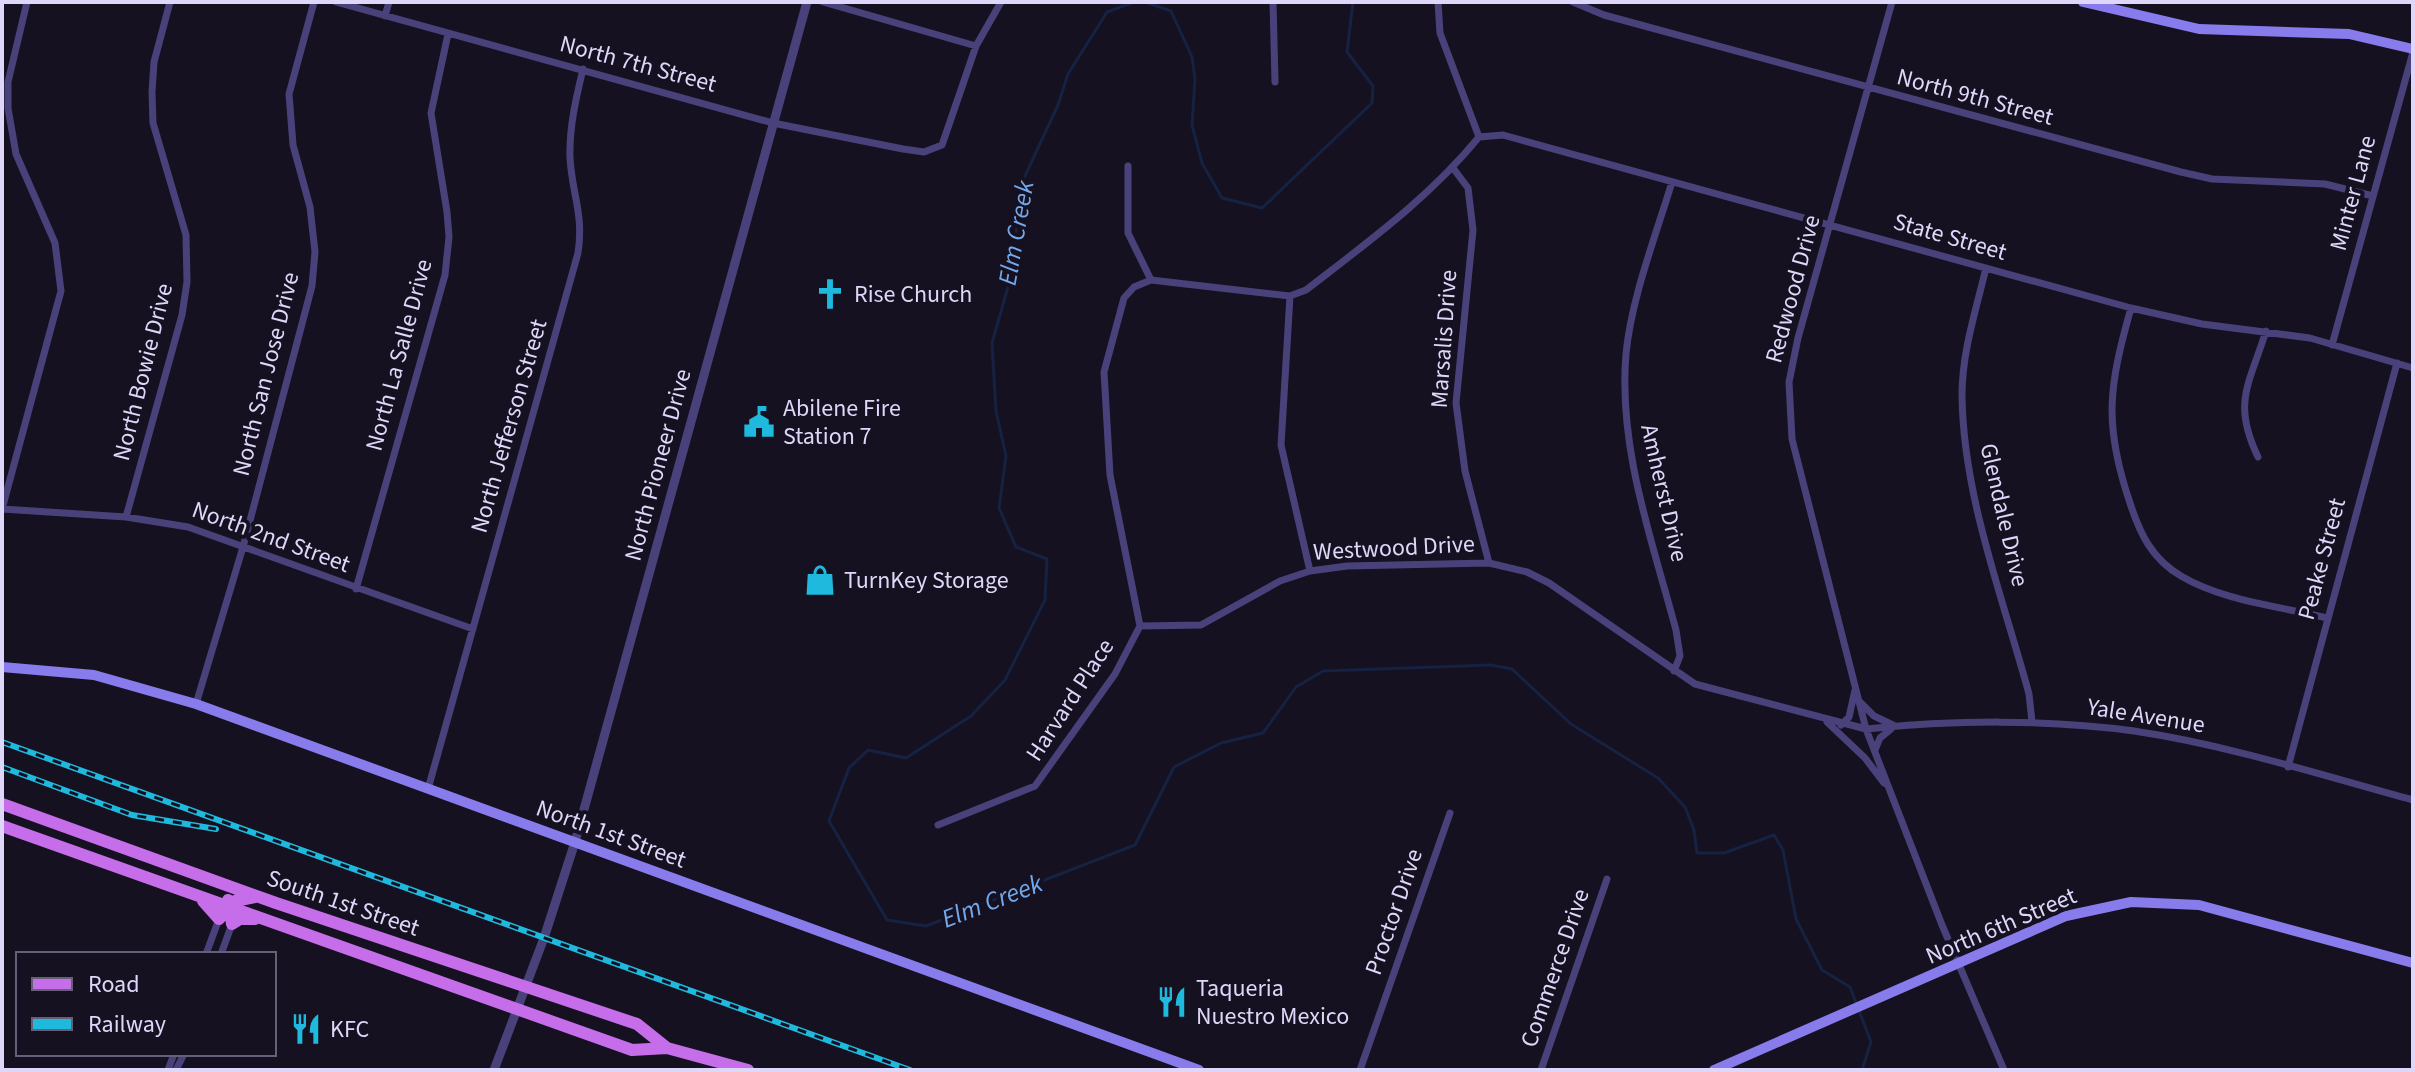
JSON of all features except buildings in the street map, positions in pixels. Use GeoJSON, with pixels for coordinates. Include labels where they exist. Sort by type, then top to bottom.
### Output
{"type":"FeatureCollection","features":[{"type":"Feature","properties":{"kind":"main road"},"geometry":{"type":"LineString","coordinates":[[2083,2],[2199,29],[2349,34],[2413,50]]}},
{"type":"Feature","properties":{"kind":"main road","name":"North 1st Street"},"geometry":{"type":"LineString","coordinates":[[2,667],[127,681],[196,704],[1199,1070]]}},
{"type":"Feature","properties":{"kind":"main road","name":"South 1st Street"},"geometry":{"type":"LineString","coordinates":[[2,804],[258,897],[637,1024],[667,1048]]}},
{"type":"Feature","properties":{"kind":"main road","name":"South 1st Street"},"geometry":{"type":"LineString","coordinates":[[2,826],[632,1050],[667,1048],[748,1070]]}},
{"type":"Feature","properties":{"kind":"main road"},"geometry":{"type":"LineString","coordinates":[[220,883],[229,906],[226,922]]}},
{"type":"Feature","properties":{"kind":"main road"},"geometry":{"type":"LineString","coordinates":[[190,893],[210,906],[226,922]]}},
{"type":"Feature","properties":{"kind":"main road"},"geometry":{"type":"LineString","coordinates":[[229,906],[244,898],[258,897]]}},
{"type":"Feature","properties":{"kind":"main road","name":"North 6th Street"},"geometry":{"type":"LineString","coordinates":[[1714,1070],[1960,965],[2066,916],[2101,906],[2162,901],[2236,913],[2413,963]]}},
{"type":"Feature","properties":{"kind":"main road"},"geometry":{"type":"LineString","coordinates":[[226,922],[263,919]]}},
{"type":"Feature","properties":{"kind":"street"},"geometry":{"type":"LineString","coordinates":[[2,509],[61,291],[55,243],[16,154],[8,108],[10,70],[27,2]]}},
{"type":"Feature","properties":{"kind":"street","name":"North Bowie Drive"},"geometry":{"type":"LineString","coordinates":[[126,517],[182,315],[187,282],[186,235],[153,123],[154,62],[170,2]]}},
{"type":"Feature","properties":{"kind":"street","name":"North San Jose Drive"},"geometry":{"type":"LineString","coordinates":[[196,704],[243,547],[312,286],[315,252],[310,207],[293,145],[289,94],[314,2]]}},
{"type":"Feature","properties":{"kind":"street","name":"North 7th Street"},"geometry":{"type":"LineString","coordinates":[[336,2],[773,123],[837,138],[933,151],[942,145],[976,46]]}},
{"type":"Feature","properties":{"kind":"street"},"geometry":{"type":"LineString","coordinates":[[385,16],[389,2]]}},
{"type":"Feature","properties":{"kind":"street","name":"North Pioneer Drive"},"geometry":{"type":"LineString","coordinates":[[494,1070],[544,938],[575,842],[807,2]]}},
{"type":"Feature","properties":{"kind":"street"},"geometry":{"type":"LineString","coordinates":[[823,2],[976,46],[1001,2]]}},
{"type":"Feature","properties":{"kind":"street"},"geometry":{"type":"LineString","coordinates":[[1273,2],[1275,82]]}},
{"type":"Feature","properties":{"kind":"street"},"geometry":{"type":"LineString","coordinates":[[1140,626],[1110,475],[1104,372],[1124,298],[1134,287],[1151,280],[1290,296],[1306,290],[1392,224],[1453,168],[1479,137],[1440,33],[1438,2]]}},
{"type":"Feature","properties":{"kind":"street","name":"North 9th Street"},"geometry":{"type":"LineString","coordinates":[[1573,2],[1604,15],[1868,89],[2202,177],[2325,184],[2373,196]]}},
{"type":"Feature","properties":{"kind":"street","name":"Redwood Drive"},"geometry":{"type":"LineString","coordinates":[[1866,729],[1794,451],[1789,382],[1798,338],[1892,2]]}},
{"type":"Feature","properties":{"kind":"street","name":"North La Salle Drive"},"geometry":{"type":"LineString","coordinates":[[356,589],[445,275],[449,237],[447,212],[431,113],[448,34]]}},
{"type":"Feature","properties":{"kind":"street","name":"Minter Lane"},"geometry":{"type":"LineString","coordinates":[[2332,345],[2413,50]]}},
{"type":"Feature","properties":{"kind":"street","name":"North Jefferson Street"},"geometry":{"type":"LineString","coordinates":[[428,789],[578,253],[580,208],[570,146],[583,69]]}},
{"type":"Feature","properties":{"kind":"street","name":"State Street"},"geometry":{"type":"LineString","coordinates":[[1479,137],[1503,135],[2131,308],[2202,324],[2266,331],[2332,345],[2413,368]]}},
{"type":"Feature","properties":{"kind":"street"},"geometry":{"type":"LineString","coordinates":[[1128,166],[1128,233],[1151,280]]}},
{"type":"Feature","properties":{"kind":"street","name":"Marsalis Drive"},"geometry":{"type":"LineString","coordinates":[[1453,168],[1468,188],[1473,230],[1456,403],[1465,471],[1489,563]]}},
{"type":"Feature","properties":{"kind":"street","name":"Amherst Drive"},"geometry":{"type":"LineString","coordinates":[[1672,182],[1635,314],[1627,351],[1625,382],[1630,454],[1676,630],[1680,656],[1674,671]]}},
{"type":"Feature","properties":{"kind":"street","name":"Glendale Drive"},"geometry":{"type":"LineString","coordinates":[[1986,268],[1967,346],[1962,393],[1965,434],[1974,491],[2029,694],[2032,722]]}},
{"type":"Feature","properties":{"kind":"street"},"geometry":{"type":"LineString","coordinates":[[1290,296],[1281,445],[1310,571]]}},
{"type":"Feature","properties":{"kind":"street"},"geometry":{"type":"LineString","coordinates":[[2131,308],[2116,360],[2110,426],[2119,472],[2146,545],[2161,562],[2195,583],[2327,618]]}},
{"type":"Feature","properties":{"kind":"street"},"geometry":{"type":"LineString","coordinates":[[2258,457],[2246,431],[2243,403],[2266,331]]}},
{"type":"Feature","properties":{"kind":"street","name":"Peake Street"},"geometry":{"type":"LineString","coordinates":[[2288,767],[2397,363]]}},
{"type":"Feature","properties":{"kind":"street","name":"North 2nd Street"},"geometry":{"type":"LineString","coordinates":[[2,509],[126,517],[188,527],[473,629]]}},
{"type":"Feature","properties":{"kind":"street","name":"Westwood Drive"},"geometry":{"type":"LineString","coordinates":[[1140,626],[1201,625],[1262,589],[1310,571],[1373,565],[1489,563],[1527,572],[1549,583],[1695,684],[1841,725],[1866,729]]}},
{"type":"Feature","properties":{"kind":"street","name":"Harvard Place"},"geometry":{"type":"LineString","coordinates":[[938,825],[1035,786],[1115,674],[1140,626]]}},
{"type":"Feature","properties":{"kind":"street"},"geometry":{"type":"LineString","coordinates":[[1841,725],[1849,717],[1856,684]]}},
{"type":"Feature","properties":{"kind":"street"},"geometry":{"type":"LineString","coordinates":[[1860,702],[1874,716],[1895,726],[1880,738],[1874,752]]}},
{"type":"Feature","properties":{"kind":"street"},"geometry":{"type":"LineString","coordinates":[[1822,718],[1865,758],[1890,792]]}},
{"type":"Feature","properties":{"kind":"street","name":"Yale Avenue"},"geometry":{"type":"LineString","coordinates":[[1866,729],[2032,722],[2136,732],[2413,800]]}},
{"type":"Feature","properties":{"kind":"street"},"geometry":{"type":"LineString","coordinates":[[1866,729],[2004,1070]]}},
{"type":"Feature","properties":{"kind":"street","name":"Proctor Drive"},"geometry":{"type":"LineString","coordinates":[[1360,1070],[1450,813]]}},
{"type":"Feature","properties":{"kind":"street","name":"Commerce Drive"},"geometry":{"type":"LineString","coordinates":[[1541,1070],[1607,879]]}},
{"type":"Feature","properties":{"kind":"street"},"geometry":{"type":"LineString","coordinates":[[207,952],[226,922]]}},
{"type":"Feature","properties":{"kind":"street"},"geometry":{"type":"LineString","coordinates":[[221,952],[226,922]]}},
{"type":"Feature","properties":{"kind":"waterway","name":"Elm Creek"},"geometry":{"type":"LineString","coordinates":[[1134,2],[1107,12],[1068,74],[1058,105],[1019,189],[1014,266],[992,343],[996,411],[1006,456],[999,508],[1016,547],[1047,559],[1045,600],[1005,680],[971,716],[906,758],[868,750],[849,768],[829,821],[887,920],[926,926],[1135,845],[1174,767],[1221,743],[1263,733],[1296,687],[1323,671],[1491,665],[1512,669],[1571,724],[1658,778],[1685,807],[1694,830],[1697,853],[1724,853],[1774,835],[1783,850],[1796,919],[1822,970],[1850,987],[1871,1042],[1862,1070]]}},
{"type":"Feature","properties":{"kind":"waterway","name":"Elm Creek"},"geometry":{"type":"LineString","coordinates":[[1145,2],[1171,11],[1192,57],[1195,79],[1192,125],[1202,163],[1222,198],[1262,208],[1372,103],[1373,86],[1347,52],[1353,2]]}},
{"type":"Feature","properties":{"kind":"railway"},"geometry":{"type":"LineString","coordinates":[[2,742],[910,1070]]}},
{"type":"Feature","properties":{"kind":"railway"},"geometry":{"type":"LineString","coordinates":[[2,767],[132,815],[216,829]]}},
{"type":"Feature","properties":{"kind":"place","name":"Rise Church"},"geometry":{"type":"Point","coordinates":[830,294]}},
{"type":"Feature","properties":{"kind":"place","name":"Abilene Fire Station 7"},"geometry":{"type":"Point","coordinates":[759,422]}},
{"type":"Feature","properties":{"kind":"place","name":"TurnKey Storage"},"geometry":{"type":"Point","coordinates":[820,580]}},
{"type":"Feature","properties":{"kind":"place","name":"Taqueria Nuestro Mexico"},"geometry":{"type":"Point","coordinates":[1172,1002]}},
{"type":"Feature","properties":{"kind":"place","name":"KFC"},"geometry":{"type":"Point","coordinates":[306,1029]}}]}
